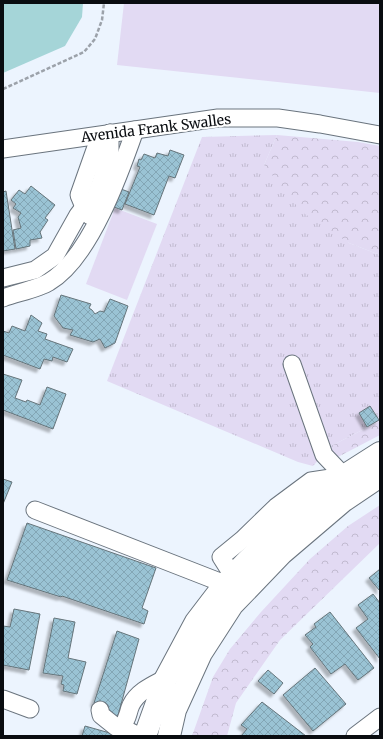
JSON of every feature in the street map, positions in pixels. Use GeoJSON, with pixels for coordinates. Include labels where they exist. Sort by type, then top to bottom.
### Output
{"type":"FeatureCollection","features":[{"type":"Feature","properties":{"kind":"main road"},"geometry":{"type":"LineString","coordinates":[[145,736],[166,678],[196,622],[229,580],[291,518],[344,476],[380,453]]}},
{"type":"Feature","properties":{"kind":"main road"},"geometry":{"type":"LineString","coordinates":[[169,736],[175,710],[201,652],[232,606],[282,553],[343,501],[380,476]]}},
{"type":"Feature","properties":{"kind":"street","name":"Avenida Frank Swalles"},"geometry":{"type":"LineString","coordinates":[[3,149],[218,118],[278,118],[380,135]]}},
{"type":"Feature","properties":{"kind":"street"},"geometry":{"type":"LineString","coordinates":[[3,298],[49,282],[68,268],[80,252],[94,228],[114,187],[135,130]]}},
{"type":"Feature","properties":{"kind":"street"},"geometry":{"type":"LineString","coordinates":[[3,278],[35,270],[55,256],[78,215],[84,207],[94,201],[110,154],[110,133]]}},
{"type":"Feature","properties":{"kind":"street"},"geometry":{"type":"LineString","coordinates":[[84,207],[91,217],[94,228]]}},
{"type":"Feature","properties":{"kind":"street"},"geometry":{"type":"LineString","coordinates":[[292,364],[324,455],[344,476]]}},
{"type":"Feature","properties":{"kind":"street"},"geometry":{"type":"LineString","coordinates":[[229,580],[221,557],[243,539],[276,507],[311,481],[344,476]]}},
{"type":"Feature","properties":{"kind":"street"},"geometry":{"type":"LineString","coordinates":[[35,510],[229,580]]}},
{"type":"Feature","properties":{"kind":"street"},"geometry":{"type":"LineString","coordinates":[[100,710],[101,716],[116,727],[128,732],[127,721],[131,704],[142,691],[166,678]]}},
{"type":"Feature","properties":{"kind":"street"},"geometry":{"type":"LineString","coordinates":[[3,699],[30,709]]}},
{"type":"Feature","properties":{"kind":"street"},"geometry":{"type":"LineString","coordinates":[[355,736],[380,718]]}},
{"type":"Feature","properties":{"kind":"path"},"geometry":{"type":"LineString","coordinates":[[3,89],[84,52],[95,40],[102,20],[104,3]]}},
{"type":"Feature","properties":{"kind":"green space"},"geometry":{"type":"Polygon","coordinates":[[[124,3],[380,3],[380,93],[117,65],[124,3]]]}},
{"type":"Feature","properties":{"kind":"green space"},"geometry":{"type":"Polygon","coordinates":[[[277,135],[264,165],[349,243],[380,255],[380,421],[331,446],[313,466],[298,462],[107,381],[202,137],[277,135]]]}},
{"type":"Feature","properties":{"kind":"green space"},"geometry":{"type":"Polygon","coordinates":[[[277,135],[358,142],[380,146],[380,255],[349,243],[302,212],[264,165],[277,135]]]}},
{"type":"Feature","properties":{"kind":"green space"},"geometry":{"type":"Polygon","coordinates":[[[115,208],[157,224],[127,300],[86,284],[115,208]]]}},
{"type":"Feature","properties":{"kind":"green space"},"geometry":{"type":"Polygon","coordinates":[[[380,421],[380,435],[334,459],[331,446],[380,421]]]}},
{"type":"Feature","properties":{"kind":"green space"},"geometry":{"type":"Polygon","coordinates":[[[380,505],[380,543],[280,640],[236,703],[227,736],[192,736],[213,677],[230,649],[261,612],[310,559],[348,526],[380,505]]]}},
{"type":"Feature","properties":{"kind":"shaded area"},"geometry":{"type":"Polygon","coordinates":[[[3,3],[83,3],[82,17],[65,46],[3,73],[3,3]]]}},
{"type":"Feature","properties":{"kind":"building"},"geometry":{"type":"Polygon","coordinates":[[[170,150],[184,155],[175,178],[169,176],[154,215],[125,204],[140,167],[137,166],[139,159],[141,160],[144,154],[155,158],[157,153],[168,156],[170,150]]]}},
{"type":"Feature","properties":{"kind":"building"},"geometry":{"type":"Polygon","coordinates":[[[94,179],[129,192],[122,210],[87,197],[94,179]]]}},
{"type":"Feature","properties":{"kind":"building"},"geometry":{"type":"Polygon","coordinates":[[[31,186],[55,205],[45,218],[48,220],[40,232],[42,238],[30,240],[30,246],[16,249],[13,230],[21,228],[18,217],[21,213],[13,208],[16,204],[11,200],[19,190],[25,194],[31,186]]]}},
{"type":"Feature","properties":{"kind":"building"},"geometry":{"type":"Polygon","coordinates":[[[6,191],[15,249],[3,251],[3,192],[6,191]]]}},
{"type":"Feature","properties":{"kind":"building"},"geometry":{"type":"Polygon","coordinates":[[[61,295],[91,304],[89,308],[95,314],[100,311],[104,312],[110,299],[128,306],[115,343],[105,348],[100,339],[93,342],[70,335],[73,330],[63,328],[54,316],[61,295]]]}},
{"type":"Feature","properties":{"kind":"building"},"geometry":{"type":"Polygon","coordinates":[[[31,315],[42,323],[38,331],[47,334],[45,339],[73,349],[67,362],[53,357],[52,361],[44,359],[40,369],[3,355],[3,331],[9,333],[12,326],[25,331],[31,315]]]}},
{"type":"Feature","properties":{"kind":"building"},"geometry":{"type":"Polygon","coordinates":[[[3,374],[22,380],[15,398],[26,402],[27,400],[40,405],[47,387],[66,394],[53,429],[3,410],[3,374]]]}},
{"type":"Feature","properties":{"kind":"building"},"geometry":{"type":"Polygon","coordinates":[[[370,406],[379,420],[367,427],[359,413],[370,406]]]}},
{"type":"Feature","properties":{"kind":"building"},"geometry":{"type":"Polygon","coordinates":[[[3,479],[12,482],[3,504],[3,479]]]}},
{"type":"Feature","properties":{"kind":"building"},"geometry":{"type":"Polygon","coordinates":[[[27,523],[156,568],[142,608],[148,611],[144,624],[62,596],[61,597],[7,580],[27,523]]]}},
{"type":"Feature","properties":{"kind":"building"},"geometry":{"type":"Polygon","coordinates":[[[380,569],[380,591],[369,578],[380,569]]]}},
{"type":"Feature","properties":{"kind":"building"},"geometry":{"type":"Polygon","coordinates":[[[373,594],[380,603],[380,659],[356,628],[368,619],[358,605],[373,594]]]}},
{"type":"Feature","properties":{"kind":"building"},"geometry":{"type":"Polygon","coordinates":[[[14,609],[40,614],[29,670],[3,665],[3,626],[10,627],[14,609]]]}},
{"type":"Feature","properties":{"kind":"building"},"geometry":{"type":"Polygon","coordinates":[[[330,612],[374,668],[358,680],[345,664],[331,674],[310,647],[313,644],[305,635],[316,627],[314,624],[330,612]]]}},
{"type":"Feature","properties":{"kind":"building"},"geometry":{"type":"Polygon","coordinates":[[[54,618],[75,622],[68,658],[86,662],[77,694],[63,691],[64,685],[61,684],[63,676],[43,673],[54,618]]]}},
{"type":"Feature","properties":{"kind":"building"},"geometry":{"type":"Polygon","coordinates":[[[117,631],[139,639],[117,719],[94,703],[117,631]]]}},
{"type":"Feature","properties":{"kind":"building"},"geometry":{"type":"Polygon","coordinates":[[[315,668],[346,704],[313,731],[283,695],[315,668]]]}},
{"type":"Feature","properties":{"kind":"building"},"geometry":{"type":"Polygon","coordinates":[[[268,670],[283,683],[274,694],[258,681],[268,670]]]}},
{"type":"Feature","properties":{"kind":"building"},"geometry":{"type":"Polygon","coordinates":[[[262,702],[306,736],[241,736],[247,729],[241,725],[262,702]]]}},
{"type":"Feature","properties":{"kind":"building"},"geometry":{"type":"Polygon","coordinates":[[[85,726],[117,735],[117,736],[82,736],[85,726]]]}}]}
